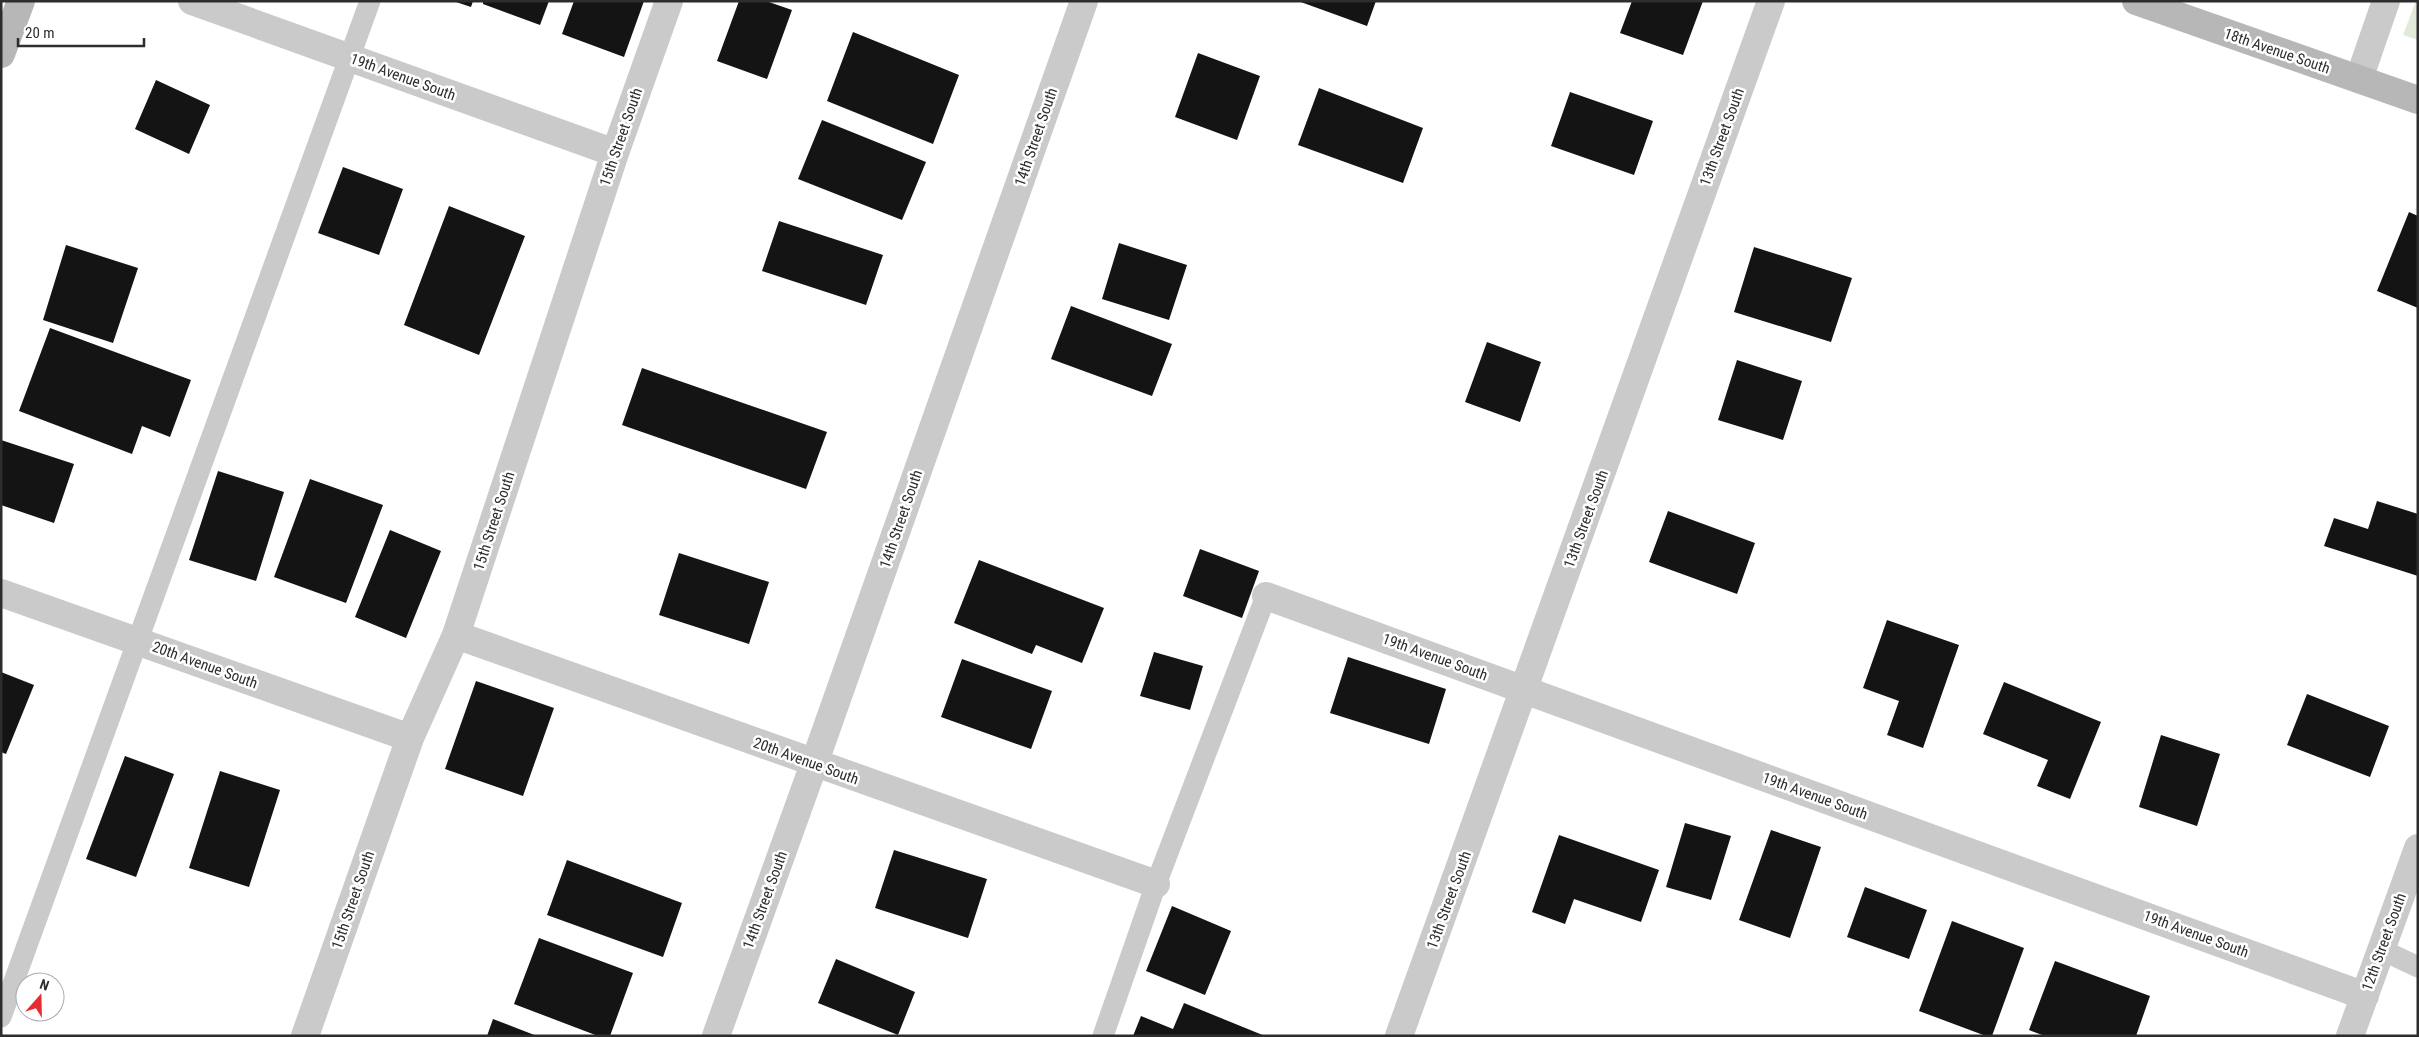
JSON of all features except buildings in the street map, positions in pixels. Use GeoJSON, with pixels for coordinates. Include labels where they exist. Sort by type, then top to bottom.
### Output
{"type":"FeatureCollection","features":[{"type":"Feature","properties":{"kind":"street"},"geometry":{"type":"LineString","coordinates":[[1,54],[21,1]]}},
{"type":"Feature","properties":{"kind":"street","name":"19th Avenue South"},"geometry":{"type":"LineString","coordinates":[[192,1],[615,153]]}},
{"type":"Feature","properties":{"kind":"street","name":"15th Street South"},"geometry":{"type":"LineString","coordinates":[[305,1036],[410,738],[456,636],[615,153],[669,1]]}},
{"type":"Feature","properties":{"kind":"street","name":"14th Street South"},"geometry":{"type":"LineString","coordinates":[[716,1036],[1084,1]]}},
{"type":"Feature","properties":{"kind":"street","name":"13th Street South"},"geometry":{"type":"LineString","coordinates":[[1399,1036],[1525,690],[1770,1]]}},
{"type":"Feature","properties":{"kind":"street","name":"18th Avenue South"},"geometry":{"type":"LineString","coordinates":[[2136,1],[2418,100]]}},
{"type":"Feature","properties":{"kind":"street"},"geometry":{"type":"LineString","coordinates":[[2359,79],[2386,1]]}},
{"type":"Feature","properties":{"kind":"street","name":"20th Avenue South"},"geometry":{"type":"LineString","coordinates":[[1,593],[410,738]]}},
{"type":"Feature","properties":{"kind":"street","name":"19th Avenue South"},"geometry":{"type":"LineString","coordinates":[[1266,596],[2365,996]]}},
{"type":"Feature","properties":{"kind":"street","name":"20th Avenue South"},"geometry":{"type":"LineString","coordinates":[[456,636],[1156,884]]}},
{"type":"Feature","properties":{"kind":"street","name":"12th Street South"},"geometry":{"type":"LineString","coordinates":[[2350,1036],[2418,848]]}},
{"type":"Feature","properties":{"kind":"lane"},"geometry":{"type":"LineString","coordinates":[[1,1016],[370,1]]}},
{"type":"Feature","properties":{"kind":"lane"},"geometry":{"type":"LineString","coordinates":[[1103,1036],[1156,884],[1266,596]]}},
{"type":"Feature","properties":{"kind":"lane"},"geometry":{"type":"LineString","coordinates":[[2382,950],[2418,967]]}},
{"type":"Feature","properties":{"kind":"green space"},"geometry":{"type":"Polygon","coordinates":[[[2416,1],[2418,1],[2418,40],[2403,35],[2416,1]]]}}]}
